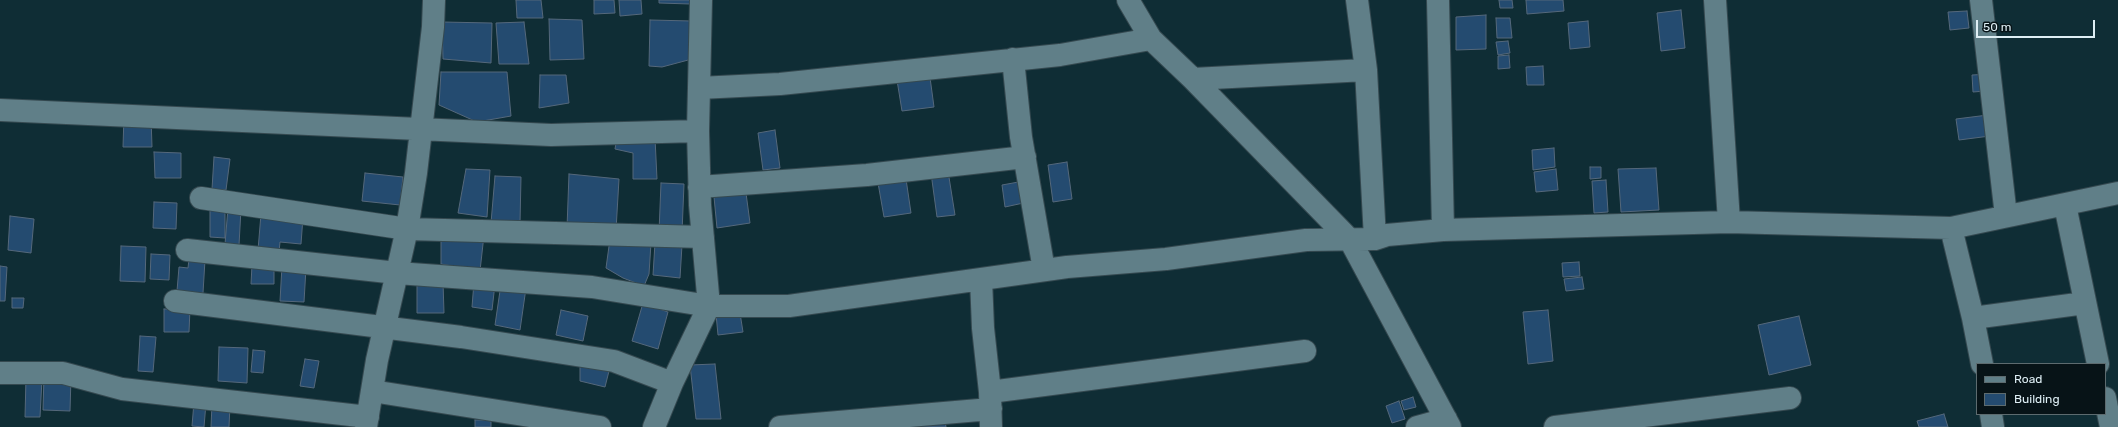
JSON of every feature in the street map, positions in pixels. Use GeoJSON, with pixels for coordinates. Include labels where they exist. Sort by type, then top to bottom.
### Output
{"type":"FeatureCollection","features":[{"type":"Feature","properties":{"kind":"street"},"geometry":{"type":"LineString","coordinates":[[0,373],[63,373],[122,389],[367,422],[385,326],[407,229],[422,130],[433,27],[434,0]]}},
{"type":"Feature","properties":{"kind":"street"},"geometry":{"type":"LineString","coordinates":[[654,427],[672,383],[709,306],[703,236],[698,131],[701,0]]}},
{"type":"Feature","properties":{"kind":"street"},"geometry":{"type":"LineString","coordinates":[[1128,0],[1151,39],[1193,79],[1350,240],[1448,423],[1417,427]]}},
{"type":"Feature","properties":{"kind":"street"},"geometry":{"type":"LineString","coordinates":[[1357,0],[1366,70],[1375,239]]}},
{"type":"Feature","properties":{"kind":"street"},"geometry":{"type":"LineString","coordinates":[[1438,0],[1443,230]]}},
{"type":"Feature","properties":{"kind":"street"},"geometry":{"type":"LineString","coordinates":[[1714,0],[1729,222]]}},
{"type":"Feature","properties":{"kind":"street"},"geometry":{"type":"LineString","coordinates":[[1981,0],[2006,216]]}},
{"type":"Feature","properties":{"kind":"street"},"geometry":{"type":"LineString","coordinates":[[699,88],[780,84],[1060,55],[1151,39]]}},
{"type":"Feature","properties":{"kind":"street"},"geometry":{"type":"LineString","coordinates":[[1013,59],[1025,157],[1044,270]]}},
{"type":"Feature","properties":{"kind":"street"},"geometry":{"type":"LineString","coordinates":[[1193,79],[1366,70]]}},
{"type":"Feature","properties":{"kind":"street"},"geometry":{"type":"LineString","coordinates":[[0,110],[551,135],[698,131]]}},
{"type":"Feature","properties":{"kind":"street"},"geometry":{"type":"LineString","coordinates":[[700,187],[867,175],[1025,157]]}},
{"type":"Feature","properties":{"kind":"street"},"geometry":{"type":"LineString","coordinates":[[187,250],[397,272],[592,287],[709,306],[789,306],[1044,270],[1166,258],[1306,240],[1375,239],[1387,235],[1443,230],[1729,222],[1952,228],[2118,193]]}},
{"type":"Feature","properties":{"kind":"street"},"geometry":{"type":"LineString","coordinates":[[201,198],[407,229],[703,236]]}},
{"type":"Feature","properties":{"kind":"street"},"geometry":{"type":"LineString","coordinates":[[2065,205],[2098,363]]}},
{"type":"Feature","properties":{"kind":"street"},"geometry":{"type":"LineString","coordinates":[[1952,228],[1982,363]]}},
{"type":"Feature","properties":{"kind":"street"},"geometry":{"type":"LineString","coordinates":[[981,279],[983,328],[991,409]]}},
{"type":"Feature","properties":{"kind":"street"},"geometry":{"type":"LineString","coordinates":[[175,301],[385,326],[614,361],[672,383]]}},
{"type":"Feature","properties":{"kind":"street"},"geometry":{"type":"LineString","coordinates":[[1973,318],[2085,302]]}},
{"type":"Feature","properties":{"kind":"street"},"geometry":{"type":"LineString","coordinates":[[780,427],[991,409],[1305,351]]}},
{"type":"Feature","properties":{"kind":"street"},"geometry":{"type":"LineString","coordinates":[[372,390],[600,427]]}},
{"type":"Feature","properties":{"kind":"street"},"geometry":{"type":"LineString","coordinates":[[1555,427],[1790,398]]}},
{"type":"Feature","properties":{"kind":"street"},"geometry":{"type":"LineString","coordinates":[[2106,403],[2111,427]]}},
{"type":"Feature","properties":{"kind":"street"},"geometry":{"type":"LineString","coordinates":[[1990,415],[1993,427]]}},
{"type":"Feature","properties":{"kind":"building"},"geometry":{"type":"Polygon","coordinates":[[[516,0],[541,0],[543,18],[517,18],[516,0]]]}},
{"type":"Feature","properties":{"kind":"building"},"geometry":{"type":"Polygon","coordinates":[[[594,0],[614,0],[615,13],[594,14],[594,0]]]}},
{"type":"Feature","properties":{"kind":"building"},"geometry":{"type":"Polygon","coordinates":[[[619,0],[641,0],[642,14],[620,16],[619,0]]]}},
{"type":"Feature","properties":{"kind":"building"},"geometry":{"type":"Polygon","coordinates":[[[659,0],[690,0],[690,4],[659,3],[659,0]]]}},
{"type":"Feature","properties":{"kind":"building"},"geometry":{"type":"Polygon","coordinates":[[[1499,0],[1512,0],[1513,8],[1500,8],[1499,0]]]}},
{"type":"Feature","properties":{"kind":"building"},"geometry":{"type":"Polygon","coordinates":[[[1526,0],[1563,0],[1564,11],[1527,14],[1526,0]]]}},
{"type":"Feature","properties":{"kind":"building"},"geometry":{"type":"Polygon","coordinates":[[[1681,10],[1685,48],[1661,51],[1657,13],[1681,10]]]}},
{"type":"Feature","properties":{"kind":"building"},"geometry":{"type":"Polygon","coordinates":[[[1967,11],[1969,28],[1950,30],[1948,12],[1967,11]]]}},
{"type":"Feature","properties":{"kind":"building"},"geometry":{"type":"Polygon","coordinates":[[[1486,15],[1486,49],[1456,50],[1456,17],[1486,15]]]}},
{"type":"Feature","properties":{"kind":"building"},"geometry":{"type":"Polygon","coordinates":[[[1496,18],[1510,18],[1512,38],[1497,38],[1496,18]]]}},
{"type":"Feature","properties":{"kind":"building"},"geometry":{"type":"Polygon","coordinates":[[[549,19],[582,20],[584,59],[550,60],[549,19]]]}},
{"type":"Feature","properties":{"kind":"building"},"geometry":{"type":"Polygon","coordinates":[[[650,20],[692,21],[692,59],[662,67],[649,66],[650,20]]]}},
{"type":"Feature","properties":{"kind":"building"},"geometry":{"type":"Polygon","coordinates":[[[1588,21],[1590,47],[1570,49],[1568,23],[1588,21]]]}},
{"type":"Feature","properties":{"kind":"building"},"geometry":{"type":"Polygon","coordinates":[[[442,22],[492,23],[491,63],[443,59],[442,22]]]}},
{"type":"Feature","properties":{"kind":"building"},"geometry":{"type":"Polygon","coordinates":[[[524,22],[529,64],[499,64],[496,23],[524,22]]]}},
{"type":"Feature","properties":{"kind":"building"},"geometry":{"type":"Polygon","coordinates":[[[1508,41],[1510,53],[1498,55],[1496,42],[1508,41]]]}},
{"type":"Feature","properties":{"kind":"building"},"geometry":{"type":"Polygon","coordinates":[[[1509,55],[1510,68],[1498,69],[1498,56],[1509,55]]]}},
{"type":"Feature","properties":{"kind":"building"},"geometry":{"type":"Polygon","coordinates":[[[1543,66],[1544,85],[1527,85],[1526,67],[1543,66]]]}},
{"type":"Feature","properties":{"kind":"building"},"geometry":{"type":"Polygon","coordinates":[[[929,70],[934,107],[902,111],[896,74],[929,70]]]}},
{"type":"Feature","properties":{"kind":"building"},"geometry":{"type":"Polygon","coordinates":[[[441,72],[507,72],[511,116],[477,122],[439,105],[441,72]]]}},
{"type":"Feature","properties":{"kind":"building"},"geometry":{"type":"Polygon","coordinates":[[[1990,74],[1986,91],[1973,92],[1972,75],[1990,74]]]}},
{"type":"Feature","properties":{"kind":"building"},"geometry":{"type":"Polygon","coordinates":[[[540,75],[566,75],[569,103],[539,108],[540,75]]]}},
{"type":"Feature","properties":{"kind":"building"},"geometry":{"type":"Polygon","coordinates":[[[1988,115],[1990,136],[1959,140],[1956,119],[1988,115]]]}},
{"type":"Feature","properties":{"kind":"building"},"geometry":{"type":"Polygon","coordinates":[[[124,116],[151,117],[152,147],[123,147],[124,116]]]}},
{"type":"Feature","properties":{"kind":"building"},"geometry":{"type":"Polygon","coordinates":[[[775,130],[780,168],[763,170],[758,133],[775,130]]]}},
{"type":"Feature","properties":{"kind":"building"},"geometry":{"type":"Polygon","coordinates":[[[617,137],[655,138],[657,179],[633,179],[633,153],[615,149],[617,137]]]}},
{"type":"Feature","properties":{"kind":"building"},"geometry":{"type":"Polygon","coordinates":[[[1554,148],[1555,167],[1533,170],[1532,150],[1554,148]]]}},
{"type":"Feature","properties":{"kind":"building"},"geometry":{"type":"Polygon","coordinates":[[[154,152],[181,153],[181,178],[155,178],[154,152]]]}},
{"type":"Feature","properties":{"kind":"building"},"geometry":{"type":"Polygon","coordinates":[[[214,157],[230,159],[226,190],[212,189],[214,157]]]}},
{"type":"Feature","properties":{"kind":"building"},"geometry":{"type":"Polygon","coordinates":[[[1067,162],[1072,199],[1053,202],[1048,165],[1067,162]]]}},
{"type":"Feature","properties":{"kind":"building"},"geometry":{"type":"Polygon","coordinates":[[[1590,167],[1601,167],[1601,178],[1590,179],[1590,167]]]}},
{"type":"Feature","properties":{"kind":"building"},"geometry":{"type":"Polygon","coordinates":[[[1656,168],[1659,210],[1621,212],[1618,169],[1656,168]]]}},
{"type":"Feature","properties":{"kind":"building"},"geometry":{"type":"Polygon","coordinates":[[[466,169],[490,170],[487,217],[458,213],[466,169]]]}},
{"type":"Feature","properties":{"kind":"building"},"geometry":{"type":"Polygon","coordinates":[[[1556,169],[1558,190],[1536,192],[1534,172],[1556,169]]]}},
{"type":"Feature","properties":{"kind":"building"},"geometry":{"type":"Polygon","coordinates":[[[948,171],[955,215],[937,217],[931,173],[948,171]]]}},
{"type":"Feature","properties":{"kind":"building"},"geometry":{"type":"Polygon","coordinates":[[[365,173],[403,177],[400,205],[362,201],[365,173]]]}},
{"type":"Feature","properties":{"kind":"building"},"geometry":{"type":"Polygon","coordinates":[[[569,174],[619,179],[616,230],[567,228],[569,174]]]}},
{"type":"Feature","properties":{"kind":"building"},"geometry":{"type":"Polygon","coordinates":[[[495,176],[521,177],[520,223],[491,223],[495,176]]]}},
{"type":"Feature","properties":{"kind":"building"},"geometry":{"type":"Polygon","coordinates":[[[906,179],[911,213],[884,217],[878,183],[906,179]]]}},
{"type":"Feature","properties":{"kind":"building"},"geometry":{"type":"Polygon","coordinates":[[[1606,180],[1608,212],[1594,213],[1592,181],[1606,180]]]}},
{"type":"Feature","properties":{"kind":"building"},"geometry":{"type":"Polygon","coordinates":[[[1024,181],[1028,202],[1005,207],[1002,185],[1024,181]]]}},
{"type":"Feature","properties":{"kind":"building"},"geometry":{"type":"Polygon","coordinates":[[[661,183],[684,184],[682,233],[659,232],[661,183]]]}},
{"type":"Feature","properties":{"kind":"building"},"geometry":{"type":"Polygon","coordinates":[[[746,193],[750,223],[717,228],[714,197],[746,193]]]}},
{"type":"Feature","properties":{"kind":"building"},"geometry":{"type":"Polygon","coordinates":[[[154,202],[177,203],[176,229],[153,228],[154,202]]]}},
{"type":"Feature","properties":{"kind":"building"},"geometry":{"type":"Polygon","coordinates":[[[210,207],[225,208],[225,238],[210,237],[210,207]]]}},
{"type":"Feature","properties":{"kind":"building"},"geometry":{"type":"Polygon","coordinates":[[[228,208],[241,209],[239,245],[225,244],[228,208]]]}},
{"type":"Feature","properties":{"kind":"building"},"geometry":{"type":"Polygon","coordinates":[[[261,214],[303,217],[301,244],[280,242],[279,252],[258,250],[261,214]]]}},
{"type":"Feature","properties":{"kind":"building"},"geometry":{"type":"Polygon","coordinates":[[[10,216],[34,219],[31,253],[8,250],[10,216]]]}},
{"type":"Feature","properties":{"kind":"building"},"geometry":{"type":"Polygon","coordinates":[[[441,234],[484,235],[480,271],[441,264],[441,234]]]}},
{"type":"Feature","properties":{"kind":"building"},"geometry":{"type":"Polygon","coordinates":[[[610,239],[651,243],[649,274],[644,286],[623,278],[606,268],[610,239]]]}},
{"type":"Feature","properties":{"kind":"building"},"geometry":{"type":"Polygon","coordinates":[[[655,243],[682,245],[680,278],[653,275],[655,243]]]}},
{"type":"Feature","properties":{"kind":"building"},"geometry":{"type":"Polygon","coordinates":[[[121,246],[146,247],[145,282],[120,281],[121,246]]]}},
{"type":"Feature","properties":{"kind":"building"},"geometry":{"type":"Polygon","coordinates":[[[151,254],[170,255],[169,280],[150,279],[151,254]]]}},
{"type":"Feature","properties":{"kind":"building"},"geometry":{"type":"Polygon","coordinates":[[[189,259],[205,260],[203,293],[177,291],[179,267],[188,268],[189,259]]]}},
{"type":"Feature","properties":{"kind":"building"},"geometry":{"type":"Polygon","coordinates":[[[1579,262],[1580,276],[1563,277],[1562,263],[1579,262]]]}},
{"type":"Feature","properties":{"kind":"building"},"geometry":{"type":"Polygon","coordinates":[[[252,265],[274,266],[274,284],[251,284],[252,265]]]}},
{"type":"Feature","properties":{"kind":"building"},"geometry":{"type":"Polygon","coordinates":[[[0,266],[7,267],[5,301],[0,301],[0,266]]]}},
{"type":"Feature","properties":{"kind":"building"},"geometry":{"type":"Polygon","coordinates":[[[282,266],[306,268],[304,302],[280,301],[282,266]]]}},
{"type":"Feature","properties":{"kind":"building"},"geometry":{"type":"Polygon","coordinates":[[[1582,277],[1584,289],[1566,291],[1564,279],[1582,277]]]}},
{"type":"Feature","properties":{"kind":"building"},"geometry":{"type":"Polygon","coordinates":[[[417,282],[443,282],[444,313],[417,313],[417,282]]]}},
{"type":"Feature","properties":{"kind":"building"},"geometry":{"type":"Polygon","coordinates":[[[474,282],[495,284],[492,310],[472,307],[474,282]]]}},
{"type":"Feature","properties":{"kind":"building"},"geometry":{"type":"Polygon","coordinates":[[[501,284],[526,288],[520,330],[495,325],[501,284]]]}},
{"type":"Feature","properties":{"kind":"building"},"geometry":{"type":"Polygon","coordinates":[[[12,298],[24,298],[23,308],[12,308],[12,298]]]}},
{"type":"Feature","properties":{"kind":"building"},"geometry":{"type":"Polygon","coordinates":[[[643,303],[668,312],[658,349],[632,341],[643,303]]]}},
{"type":"Feature","properties":{"kind":"building"},"geometry":{"type":"Polygon","coordinates":[[[164,309],[190,309],[189,332],[164,332],[164,309]]]}},
{"type":"Feature","properties":{"kind":"building"},"geometry":{"type":"Polygon","coordinates":[[[561,310],[588,316],[583,341],[556,335],[561,310]]]}},
{"type":"Feature","properties":{"kind":"building"},"geometry":{"type":"Polygon","coordinates":[[[1548,310],[1553,361],[1528,364],[1523,312],[1548,310]]]}},
{"type":"Feature","properties":{"kind":"building"},"geometry":{"type":"Polygon","coordinates":[[[740,313],[743,332],[718,335],[716,314],[740,313]]]}},
{"type":"Feature","properties":{"kind":"building"},"geometry":{"type":"Polygon","coordinates":[[[1799,316],[1811,365],[1769,375],[1758,325],[1799,316]]]}},
{"type":"Feature","properties":{"kind":"building"},"geometry":{"type":"Polygon","coordinates":[[[140,336],[156,337],[153,372],[138,371],[140,336]]]}},
{"type":"Feature","properties":{"kind":"building"},"geometry":{"type":"Polygon","coordinates":[[[219,347],[248,348],[247,383],[218,381],[219,347]]]}},
{"type":"Feature","properties":{"kind":"building"},"geometry":{"type":"Polygon","coordinates":[[[253,350],[265,351],[263,373],[251,372],[253,350]]]}},
{"type":"Feature","properties":{"kind":"building"},"geometry":{"type":"Polygon","coordinates":[[[305,359],[319,361],[314,388],[300,386],[305,359]]]}},
{"type":"Feature","properties":{"kind":"building"},"geometry":{"type":"Polygon","coordinates":[[[580,361],[610,367],[605,387],[580,381],[580,361]]]}},
{"type":"Feature","properties":{"kind":"building"},"geometry":{"type":"Polygon","coordinates":[[[715,364],[721,419],[696,419],[690,365],[715,364]]]}},
{"type":"Feature","properties":{"kind":"building"},"geometry":{"type":"Polygon","coordinates":[[[44,376],[71,377],[70,411],[43,410],[44,376]]]}},
{"type":"Feature","properties":{"kind":"building"},"geometry":{"type":"Polygon","coordinates":[[[26,378],[42,379],[40,417],[25,417],[26,378]]]}},
{"type":"Feature","properties":{"kind":"building"},"geometry":{"type":"Polygon","coordinates":[[[1413,397],[1416,407],[1404,410],[1401,401],[1413,397]]]}},
{"type":"Feature","properties":{"kind":"building"},"geometry":{"type":"Polygon","coordinates":[[[1399,401],[1405,419],[1392,423],[1386,406],[1399,401]]]}},
{"type":"Feature","properties":{"kind":"building"},"geometry":{"type":"Polygon","coordinates":[[[194,402],[206,403],[204,427],[192,426],[194,402]]]}},
{"type":"Feature","properties":{"kind":"building"},"geometry":{"type":"Polygon","coordinates":[[[212,404],[230,405],[229,427],[211,427],[212,404]]]}},
{"type":"Feature","properties":{"kind":"building"},"geometry":{"type":"Polygon","coordinates":[[[1944,414],[1948,427],[1919,427],[1917,421],[1944,414]]]}},
{"type":"Feature","properties":{"kind":"building"},"geometry":{"type":"Polygon","coordinates":[[[475,420],[491,420],[491,427],[475,427],[475,420]]]}},
{"type":"Feature","properties":{"kind":"building"},"geometry":{"type":"Polygon","coordinates":[[[945,421],[946,427],[909,427],[945,421]]]}}]}
